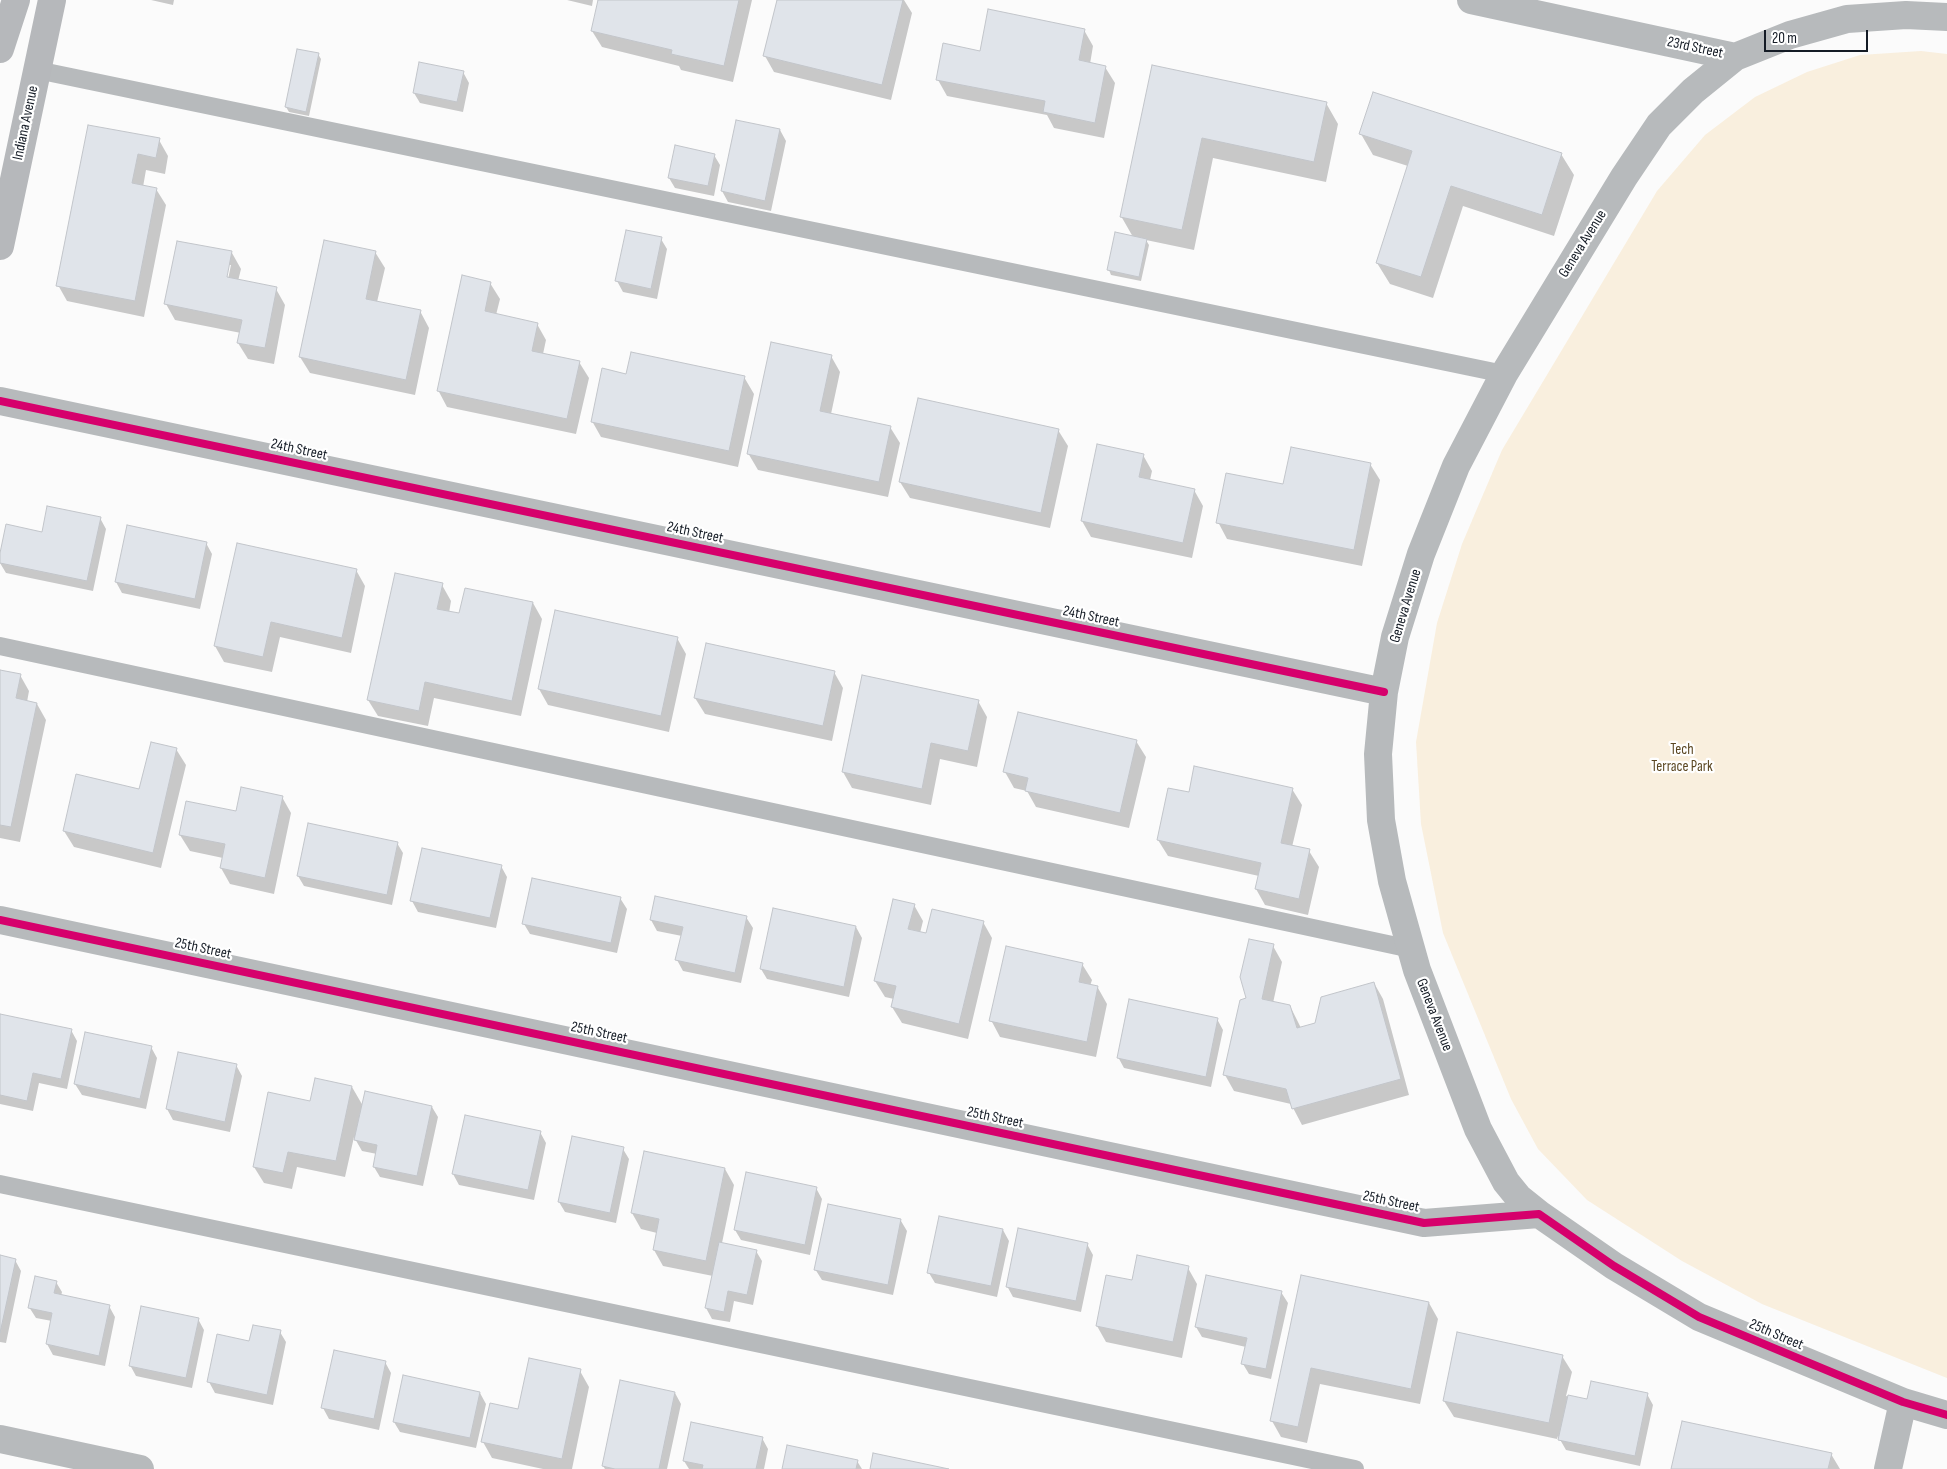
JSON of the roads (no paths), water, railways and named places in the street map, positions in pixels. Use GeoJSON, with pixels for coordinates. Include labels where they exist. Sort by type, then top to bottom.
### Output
{"type":"FeatureCollection","features":[{"type":"Feature","properties":{"kind":"main road"},"geometry":{"type":"LineString","coordinates":[[0,49],[16,0]]}},
{"type":"Feature","properties":{"kind":"main road","name":"Indiana Avenue"},"geometry":{"type":"LineString","coordinates":[[0,246],[52,0]]}},
{"type":"Feature","properties":{"kind":"street","name":"23rd Street"},"geometry":{"type":"LineString","coordinates":[[1471,0],[1735,56],[1790,34],[1847,19],[1906,15],[1947,17]]}},
{"type":"Feature","properties":{"kind":"street","name":"Geneva Avenue"},"geometry":{"type":"LineString","coordinates":[[1539,1214],[1519,1198],[1506,1182],[1478,1129],[1417,970],[1392,882],[1381,820],[1378,754],[1384,692],[1395,637],[1422,554],[1456,466],[1504,374],[1624,177],[1659,126],[1693,91],[1735,56]]}},
{"type":"Feature","properties":{"kind":"street","name":"24th Street"},"geometry":{"type":"LineString","coordinates":[[0,401],[1384,692]]}},
{"type":"Feature","properties":{"kind":"street","name":"25th Street"},"geometry":{"type":"LineString","coordinates":[[0,920],[1424,1223],[1539,1214],[1614,1266],[1699,1317],[1902,1402],[1947,1415]]}},
{"type":"Feature","properties":{"kind":"street"},"geometry":{"type":"LineString","coordinates":[[1888,1469],[1902,1402]]}},
{"type":"Feature","properties":{"kind":"street"},"geometry":{"type":"LineString","coordinates":[[0,1439],[140,1469]]}},
{"type":"Feature","properties":{"kind":"lane"},"geometry":{"type":"LineString","coordinates":[[37,70],[1504,374]]}},
{"type":"Feature","properties":{"kind":"lane"},"geometry":{"type":"LineString","coordinates":[[0,646],[1411,949]]}},
{"type":"Feature","properties":{"kind":"lane"},"geometry":{"type":"LineString","coordinates":[[0,1184],[1355,1469]]}},
{"type":"Feature","properties":{"kind":"park label","name":"Tech Terrace Park"},"geometry":{"type":"Point","coordinates":[1682,758]}}]}
